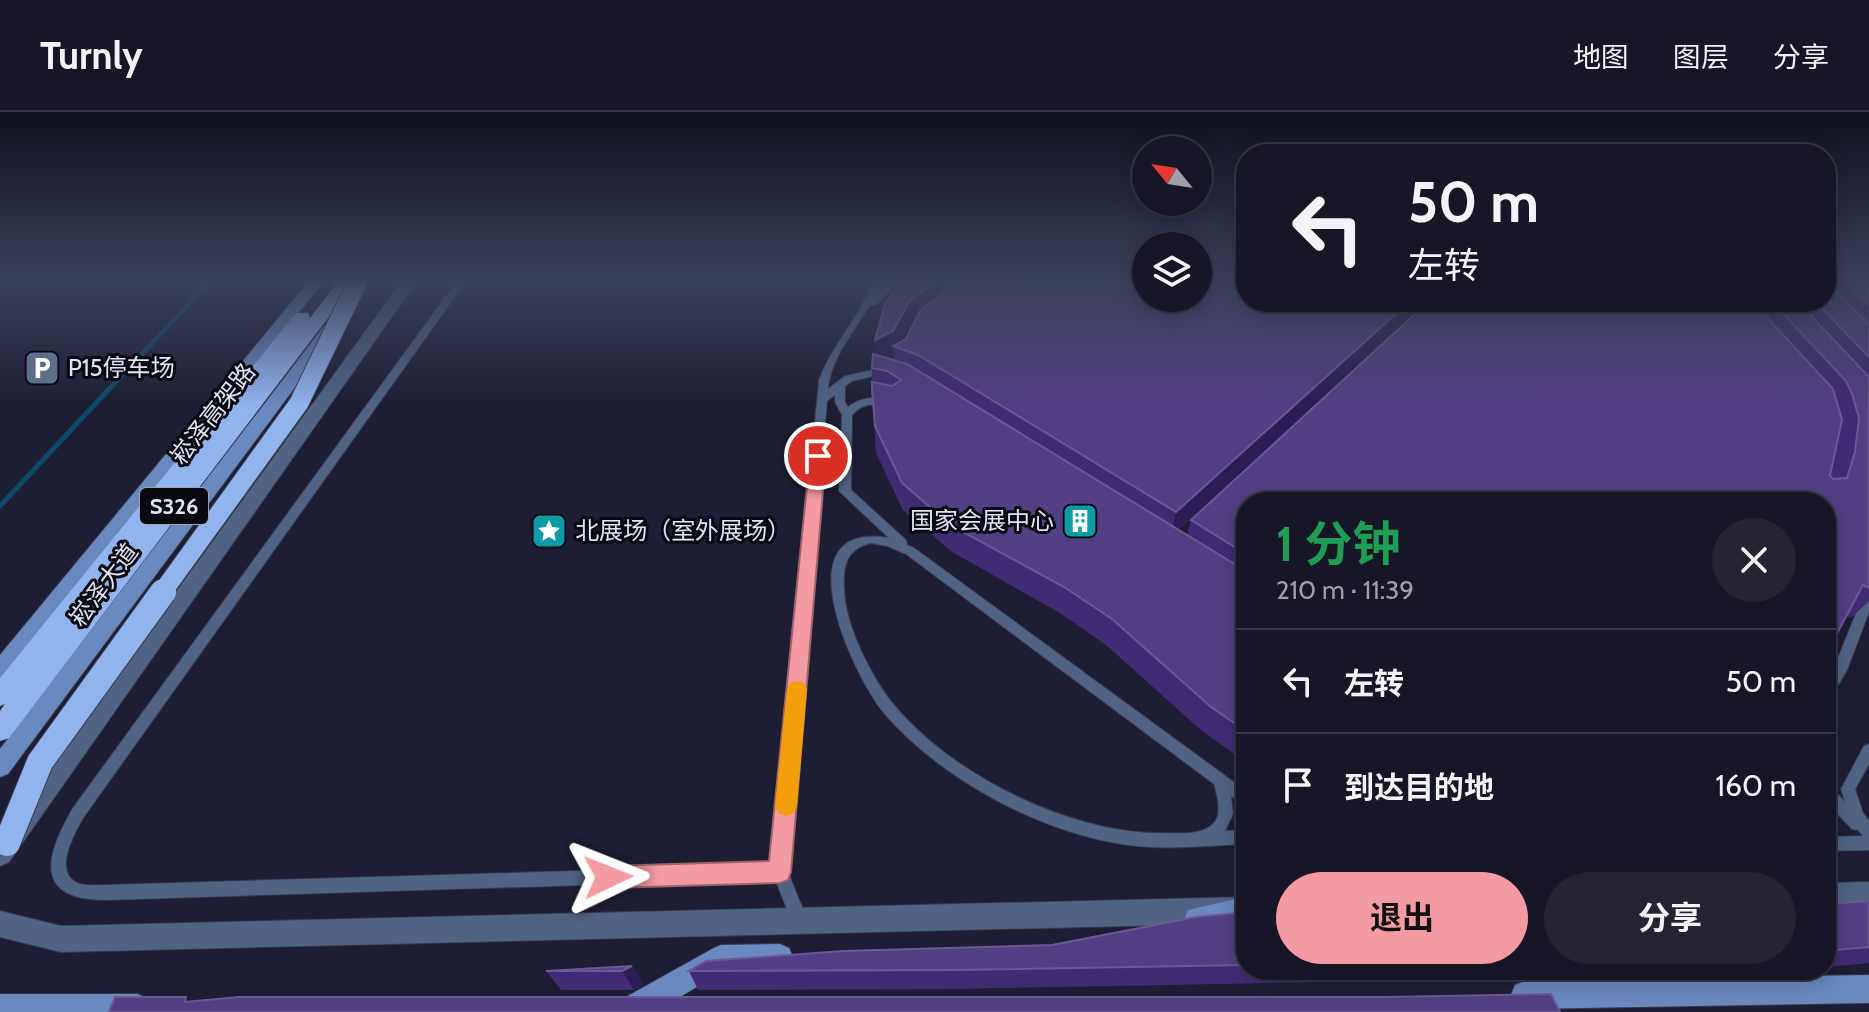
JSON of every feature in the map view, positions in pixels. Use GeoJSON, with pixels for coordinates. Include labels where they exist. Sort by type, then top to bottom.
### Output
{"type":"FeatureCollection","features":[{"type":"Feature","properties":{"kind":"highway","name":"崧泽高架路"},"geometry":{"type":"LineString","coordinates":[[0,696],[297,323]]}},
{"type":"Feature","properties":{"kind":"highway","name":"崧泽高架路"},"geometry":{"type":"LineString","coordinates":[[0,730],[315,323]]}},
{"type":"Feature","properties":{"kind":"highway"},"geometry":{"type":"LineString","coordinates":[[3,849],[40,762],[299,403],[338,323]]}},
{"type":"Feature","properties":{"kind":"main road","name":"崧泽大道"},"geometry":{"type":"LineString","coordinates":[[0,671],[283,323]]}},
{"type":"Feature","properties":{"kind":"main road","name":"崧泽大道"},"geometry":{"type":"LineString","coordinates":[[0,767],[334,323]]}},
{"type":"Feature","properties":{"kind":"main road"},"geometry":{"type":"LineString","coordinates":[[1091,940],[1236,912]]}},
{"type":"Feature","properties":{"kind":"main road"},"geometry":{"type":"LineString","coordinates":[[636,1007],[721,958],[798,956]]}},
{"type":"Feature","properties":{"kind":"main road"},"geometry":{"type":"LineString","coordinates":[[1500,995],[1869,989]]}},
{"type":"Feature","properties":{"kind":"main road"},"geometry":{"type":"LineString","coordinates":[[605,1007],[684,1007]]}},
{"type":"Feature","properties":{"kind":"main road"},"geometry":{"type":"LineString","coordinates":[[0,1008],[159,1008]]}},
{"type":"Feature","properties":{"kind":"street"},"geometry":{"type":"LineString","coordinates":[[3,849],[380,323]]}},
{"type":"Feature","properties":{"kind":"street"},"geometry":{"type":"LineString","coordinates":[[1836,895],[1869,894]]}},
{"type":"Feature","properties":{"kind":"street"},"geometry":{"type":"LineString","coordinates":[[0,924],[61,939],[1236,911]]}},
{"type":"Feature","properties":{"kind":"lane"},"geometry":{"type":"LineString","coordinates":[[432,323],[78,813],[61,842],[58,868],[64,881],[74,890],[138,892],[780,872]]}},
{"type":"Feature","properties":{"kind":"lane"},"geometry":{"type":"LineString","coordinates":[[800,922],[780,872],[824,380],[832,358],[854,323]]}},
{"type":"Feature","properties":{"kind":"lane"},"geometry":{"type":"LineString","coordinates":[[823,399],[849,378],[878,373],[900,362]]}},
{"type":"Feature","properties":{"kind":"lane"},"geometry":{"type":"LineString","coordinates":[[878,373],[896,377]]}},
{"type":"Feature","properties":{"kind":"lane"},"geometry":{"type":"LineString","coordinates":[[840,386],[840,402],[847,415],[845,491],[910,551],[1236,791]]}},
{"type":"Feature","properties":{"kind":"lane"},"geometry":{"type":"LineString","coordinates":[[847,415],[852,407],[873,400],[894,407]]}},
{"type":"Feature","properties":{"kind":"lane"},"geometry":{"type":"LineString","coordinates":[[910,551],[889,540],[874,538],[856,542],[847,548],[839,562],[838,584],[842,617],[860,660],[887,707],[913,733],[973,781],[1037,813],[1139,839],[1236,837]]}},
{"type":"Feature","properties":{"kind":"lane"},"geometry":{"type":"LineString","coordinates":[[1836,677],[1869,596]]}},
{"type":"Feature","properties":{"kind":"lane"},"geometry":{"type":"LineString","coordinates":[[1869,750],[1848,789],[1857,816],[1869,835]]}},
{"type":"Feature","properties":{"kind":"lane"},"geometry":{"type":"LineString","coordinates":[[1203,839],[1218,830],[1227,819],[1227,803],[1220,779]]}},
{"type":"Feature","properties":{"kind":"lane"},"geometry":{"type":"LineString","coordinates":[[1836,802],[1869,835]]}},
{"type":"Feature","properties":{"kind":"lane"},"geometry":{"type":"LineString","coordinates":[[1836,844],[1869,843]]}},
{"type":"Feature","properties":{"kind":"building"},"geometry":{"type":"Polygon","coordinates":[[[880,323],[897,323],[893,331],[875,340],[880,323]]]}},
{"type":"Feature","properties":{"kind":"building"},"geometry":{"type":"Polygon","coordinates":[[[914,323],[1386,323],[1176,512],[918,355],[893,346],[906,339],[914,323]]]}},
{"type":"Feature","properties":{"kind":"building"},"geometry":{"type":"Polygon","coordinates":[[[1405,323],[1772,323],[1833,389],[1842,420],[1830,475],[1833,479],[1847,478],[1855,452],[1859,418],[1846,381],[1792,323],[1818,323],[1869,377],[1869,588],[1863,585],[1836,635],[1836,492],[1236,492],[1236,548],[1191,520],[1405,323]]]}},
{"type":"Feature","properties":{"kind":"building"},"geometry":{"type":"Polygon","coordinates":[[[1836,323],[1869,324],[1869,357],[1836,323]]]}},
{"type":"Feature","properties":{"kind":"building"},"geometry":{"type":"Polygon","coordinates":[[[873,354],[907,364],[1236,565],[1236,724],[1211,707],[1112,619],[1064,587],[952,526],[902,483],[875,426],[872,389],[872,382],[892,386],[901,380],[887,371],[872,368],[873,354]]]}},
{"type":"Feature","properties":{"kind":"building"},"geometry":{"type":"Polygon","coordinates":[[[1869,901],[1869,947],[1836,950],[1836,903],[1869,901]]]}},
{"type":"Feature","properties":{"kind":"building"},"geometry":{"type":"Polygon","coordinates":[[[1236,913],[1236,965],[689,971],[706,961],[843,951],[1052,945],[1196,917],[1236,913]]]}},
{"type":"Feature","properties":{"kind":"building"},"geometry":{"type":"Polygon","coordinates":[[[632,966],[622,971],[546,971],[632,966]]]}},
{"type":"Feature","properties":{"kind":"building"},"geometry":{"type":"Polygon","coordinates":[[[1551,994],[1560,1012],[109,1012],[115,997],[186,997],[185,1002],[239,997],[1384,997],[1551,994]]]}},
{"type":"Feature","properties":{"kind":"waterway"},"geometry":{"type":"LineString","coordinates":[[0,506],[171,323]]}},
{"type":"Feature","properties":{"kind":"slow traffic"},"geometry":{"type":"LineString","coordinates":[[786,806],[797,689]]}},
{"type":"Feature","properties":{"kind":"place","name":"P15停车场"},"geometry":{"type":"Point","coordinates":[42,368]}},
{"type":"Feature","properties":{"kind":"place","name":"国家会展中心"},"geometry":{"type":"Point","coordinates":[1080,521]}},
{"type":"Feature","properties":{"kind":"place","name":"北展场（室外展场）"},"geometry":{"type":"Point","coordinates":[549,531]}},
{"type":"Feature","properties":{"kind":"route"},"geometry":{"type":"LineString","coordinates":[[608,877],[780,872],[818,456]]}}]}
